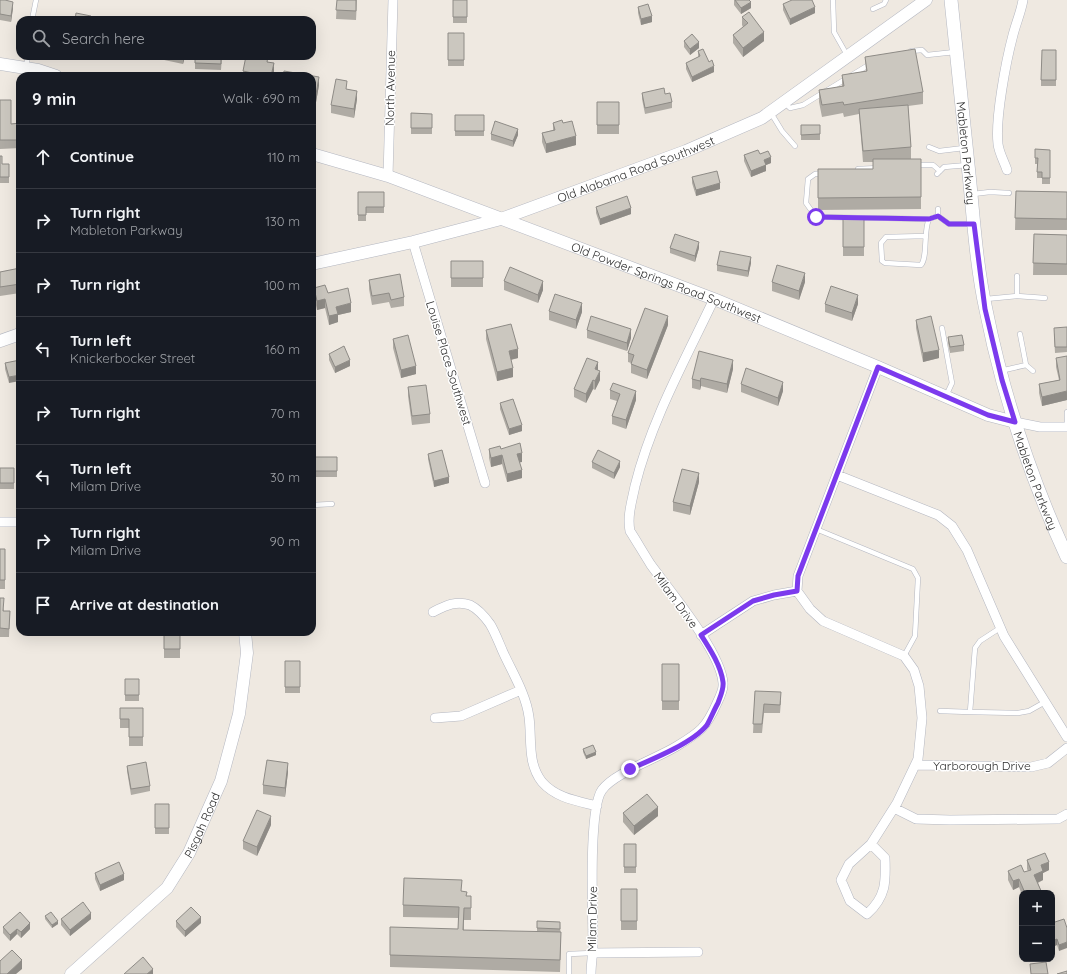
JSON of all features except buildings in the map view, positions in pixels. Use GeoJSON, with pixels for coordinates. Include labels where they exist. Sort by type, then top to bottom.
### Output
{"type":"FeatureCollection","features":[{"type":"Feature","properties":{"kind":"main road","name":"Mableton Parkway"},"geometry":{"type":"LineString","coordinates":[[951,0],[974,224],[984,299],[1000,371],[1015,422],[1044,503],[1064,542],[1067,557]]}},
{"type":"Feature","properties":{"kind":"street","name":"North Avenue"},"geometry":{"type":"LineString","coordinates":[[388,176],[393,0]]}},
{"type":"Feature","properties":{"kind":"street","name":"Old Alabama Road Southwest"},"geometry":{"type":"LineString","coordinates":[[316,263],[412,242],[501,219],[686,152],[762,118],[926,0]]}},
{"type":"Feature","properties":{"kind":"street"},"geometry":{"type":"LineString","coordinates":[[1007,170],[1000,154],[998,143],[998,125],[1002,90],[1013,36],[1023,0]]}},
{"type":"Feature","properties":{"kind":"street"},"geometry":{"type":"LineString","coordinates":[[0,64],[34,72]]}},
{"type":"Feature","properties":{"kind":"street","name":"Old Powder Springs Road Southwest"},"geometry":{"type":"LineString","coordinates":[[316,155],[388,176],[714,300],[878,367],[988,415],[1015,422]]}},
{"type":"Feature","properties":{"kind":"street","name":"Louise Place Southwest"},"geometry":{"type":"LineString","coordinates":[[412,242],[485,484]]}},
{"type":"Feature","properties":{"kind":"street","name":"Milam Drive"},"geometry":{"type":"LineString","coordinates":[[591,974],[593,843],[597,806],[602,790],[618,777],[660,756],[696,734],[706,726],[721,696],[724,684],[718,667],[701,635],[650,563],[630,531],[629,519],[641,464],[649,442],[669,394],[714,300]]}},
{"type":"Feature","properties":{"kind":"street"},"geometry":{"type":"LineString","coordinates":[[0,341],[16,335]]}},
{"type":"Feature","properties":{"kind":"street"},"geometry":{"type":"LineString","coordinates":[[871,844],[885,858],[886,876],[882,896],[867,914],[850,900],[841,880],[850,864],[871,844],[894,808],[916,765],[918,759],[922,718],[919,686],[914,670],[904,656],[823,621],[810,610],[797,591],[798,576],[878,367]]}},
{"type":"Feature","properties":{"kind":"street"},"geometry":{"type":"LineString","coordinates":[[1015,422],[1040,427],[1067,426]]}},
{"type":"Feature","properties":{"kind":"street"},"geometry":{"type":"LineString","coordinates":[[837,475],[938,515],[952,526],[967,550],[1000,628],[1067,737]]}},
{"type":"Feature","properties":{"kind":"street"},"geometry":{"type":"LineString","coordinates":[[0,522],[16,522]]}},
{"type":"Feature","properties":{"kind":"street"},"geometry":{"type":"LineString","coordinates":[[701,635],[753,601],[797,591]]}},
{"type":"Feature","properties":{"kind":"street"},"geometry":{"type":"LineString","coordinates":[[433,612],[447,604],[462,603],[472,606],[480,613],[490,625],[521,690],[529,716],[532,757],[535,770],[542,782],[554,792],[569,800],[597,806]]}},
{"type":"Feature","properties":{"kind":"street","name":"Pisgah Road"},"geometry":{"type":"LineString","coordinates":[[71,974],[167,888],[189,853],[221,781],[239,714],[247,653],[245,636]]}},
{"type":"Feature","properties":{"kind":"street"},"geometry":{"type":"LineString","coordinates":[[435,718],[461,716],[521,690]]}},
{"type":"Feature","properties":{"kind":"street","name":"Yarborough Drive"},"geometry":{"type":"LineString","coordinates":[[916,765],[1031,767],[1048,763],[1067,748]]}},
{"type":"Feature","properties":{"kind":"street"},"geometry":{"type":"LineString","coordinates":[[894,808],[916,818],[950,820],[1058,819],[1067,814]]}},
{"type":"Feature","properties":{"kind":"street"},"geometry":{"type":"LineString","coordinates":[[592,953],[698,952]]}},
{"type":"Feature","properties":{"kind":"lane"},"geometry":{"type":"LineString","coordinates":[[33,16],[36,0]]}},
{"type":"Feature","properties":{"kind":"lane"},"geometry":{"type":"LineString","coordinates":[[833,0],[834,32],[848,56]]}},
{"type":"Feature","properties":{"kind":"lane"},"geometry":{"type":"LineString","coordinates":[[872,9],[884,4],[886,0]]}},
{"type":"Feature","properties":{"kind":"lane"},"geometry":{"type":"LineString","coordinates":[[906,51],[922,50],[927,55],[956,52]]}},
{"type":"Feature","properties":{"kind":"lane"},"geometry":{"type":"LineString","coordinates":[[30,60],[34,72]]}},
{"type":"Feature","properties":{"kind":"lane"},"geometry":{"type":"LineString","coordinates":[[784,102],[790,108],[803,105],[874,62]]}},
{"type":"Feature","properties":{"kind":"lane"},"geometry":{"type":"LineString","coordinates":[[770,112],[782,131],[795,146]]}},
{"type":"Feature","properties":{"kind":"lane"},"geometry":{"type":"LineString","coordinates":[[930,147],[939,151],[966,148]]}},
{"type":"Feature","properties":{"kind":"lane"},"geometry":{"type":"LineString","coordinates":[[910,166],[933,165],[939,173],[944,167],[968,166]]}},
{"type":"Feature","properties":{"kind":"lane"},"geometry":{"type":"LineString","coordinates":[[851,170],[888,167]]}},
{"type":"Feature","properties":{"kind":"lane"},"geometry":{"type":"LineString","coordinates":[[828,173],[815,174],[808,179],[806,203],[816,217],[929,219],[938,216]]}},
{"type":"Feature","properties":{"kind":"lane"},"geometry":{"type":"LineString","coordinates":[[971,194],[990,192],[1010,193]]}},
{"type":"Feature","properties":{"kind":"lane"},"geometry":{"type":"LineString","coordinates":[[938,209],[938,216]]}},
{"type":"Feature","properties":{"kind":"lane"},"geometry":{"type":"LineString","coordinates":[[938,216],[949,224],[974,224]]}},
{"type":"Feature","properties":{"kind":"lane"},"geometry":{"type":"LineString","coordinates":[[925,236],[886,237],[881,243],[882,261],[885,263],[921,265],[924,259],[925,236],[929,219]]}},
{"type":"Feature","properties":{"kind":"lane"},"geometry":{"type":"LineString","coordinates":[[1017,276],[1017,296]]}},
{"type":"Feature","properties":{"kind":"lane"},"geometry":{"type":"LineString","coordinates":[[984,299],[1017,296],[1045,298]]}},
{"type":"Feature","properties":{"kind":"lane"},"geometry":{"type":"LineString","coordinates":[[942,328],[952,383],[946,397]]}},
{"type":"Feature","properties":{"kind":"lane"},"geometry":{"type":"LineString","coordinates":[[1020,334],[1026,366],[1033,371]]}},
{"type":"Feature","properties":{"kind":"lane"},"geometry":{"type":"LineString","coordinates":[[1000,371],[1026,366]]}},
{"type":"Feature","properties":{"kind":"lane"},"geometry":{"type":"LineString","coordinates":[[1067,412],[1067,426]]}},
{"type":"Feature","properties":{"kind":"lane"},"geometry":{"type":"LineString","coordinates":[[316,505],[332,504]]}},
{"type":"Feature","properties":{"kind":"lane"},"geometry":{"type":"LineString","coordinates":[[816,529],[913,568],[918,578],[915,636],[904,656]]}},
{"type":"Feature","properties":{"kind":"lane"},"geometry":{"type":"LineString","coordinates":[[970,712],[975,648],[980,641],[1000,628]]}},
{"type":"Feature","properties":{"kind":"lane"},"geometry":{"type":"LineString","coordinates":[[940,711],[1018,713],[1029,711],[1045,702]]}},
{"type":"Feature","properties":{"kind":"lane"},"geometry":{"type":"LineString","coordinates":[[569,974],[569,954],[592,953]]}},
{"type":"Feature","properties":{"kind":"route"},"geometry":{"type":"LineString","coordinates":[[630,769],[660,756],[696,734],[706,726],[711,717],[721,696],[724,684],[710,649],[701,635],[753,601],[797,591],[798,576],[878,367],[988,415],[1015,422],[1002,380],[985,309],[974,224],[949,224],[938,216],[929,219],[867,216],[816,217]]}}]}
